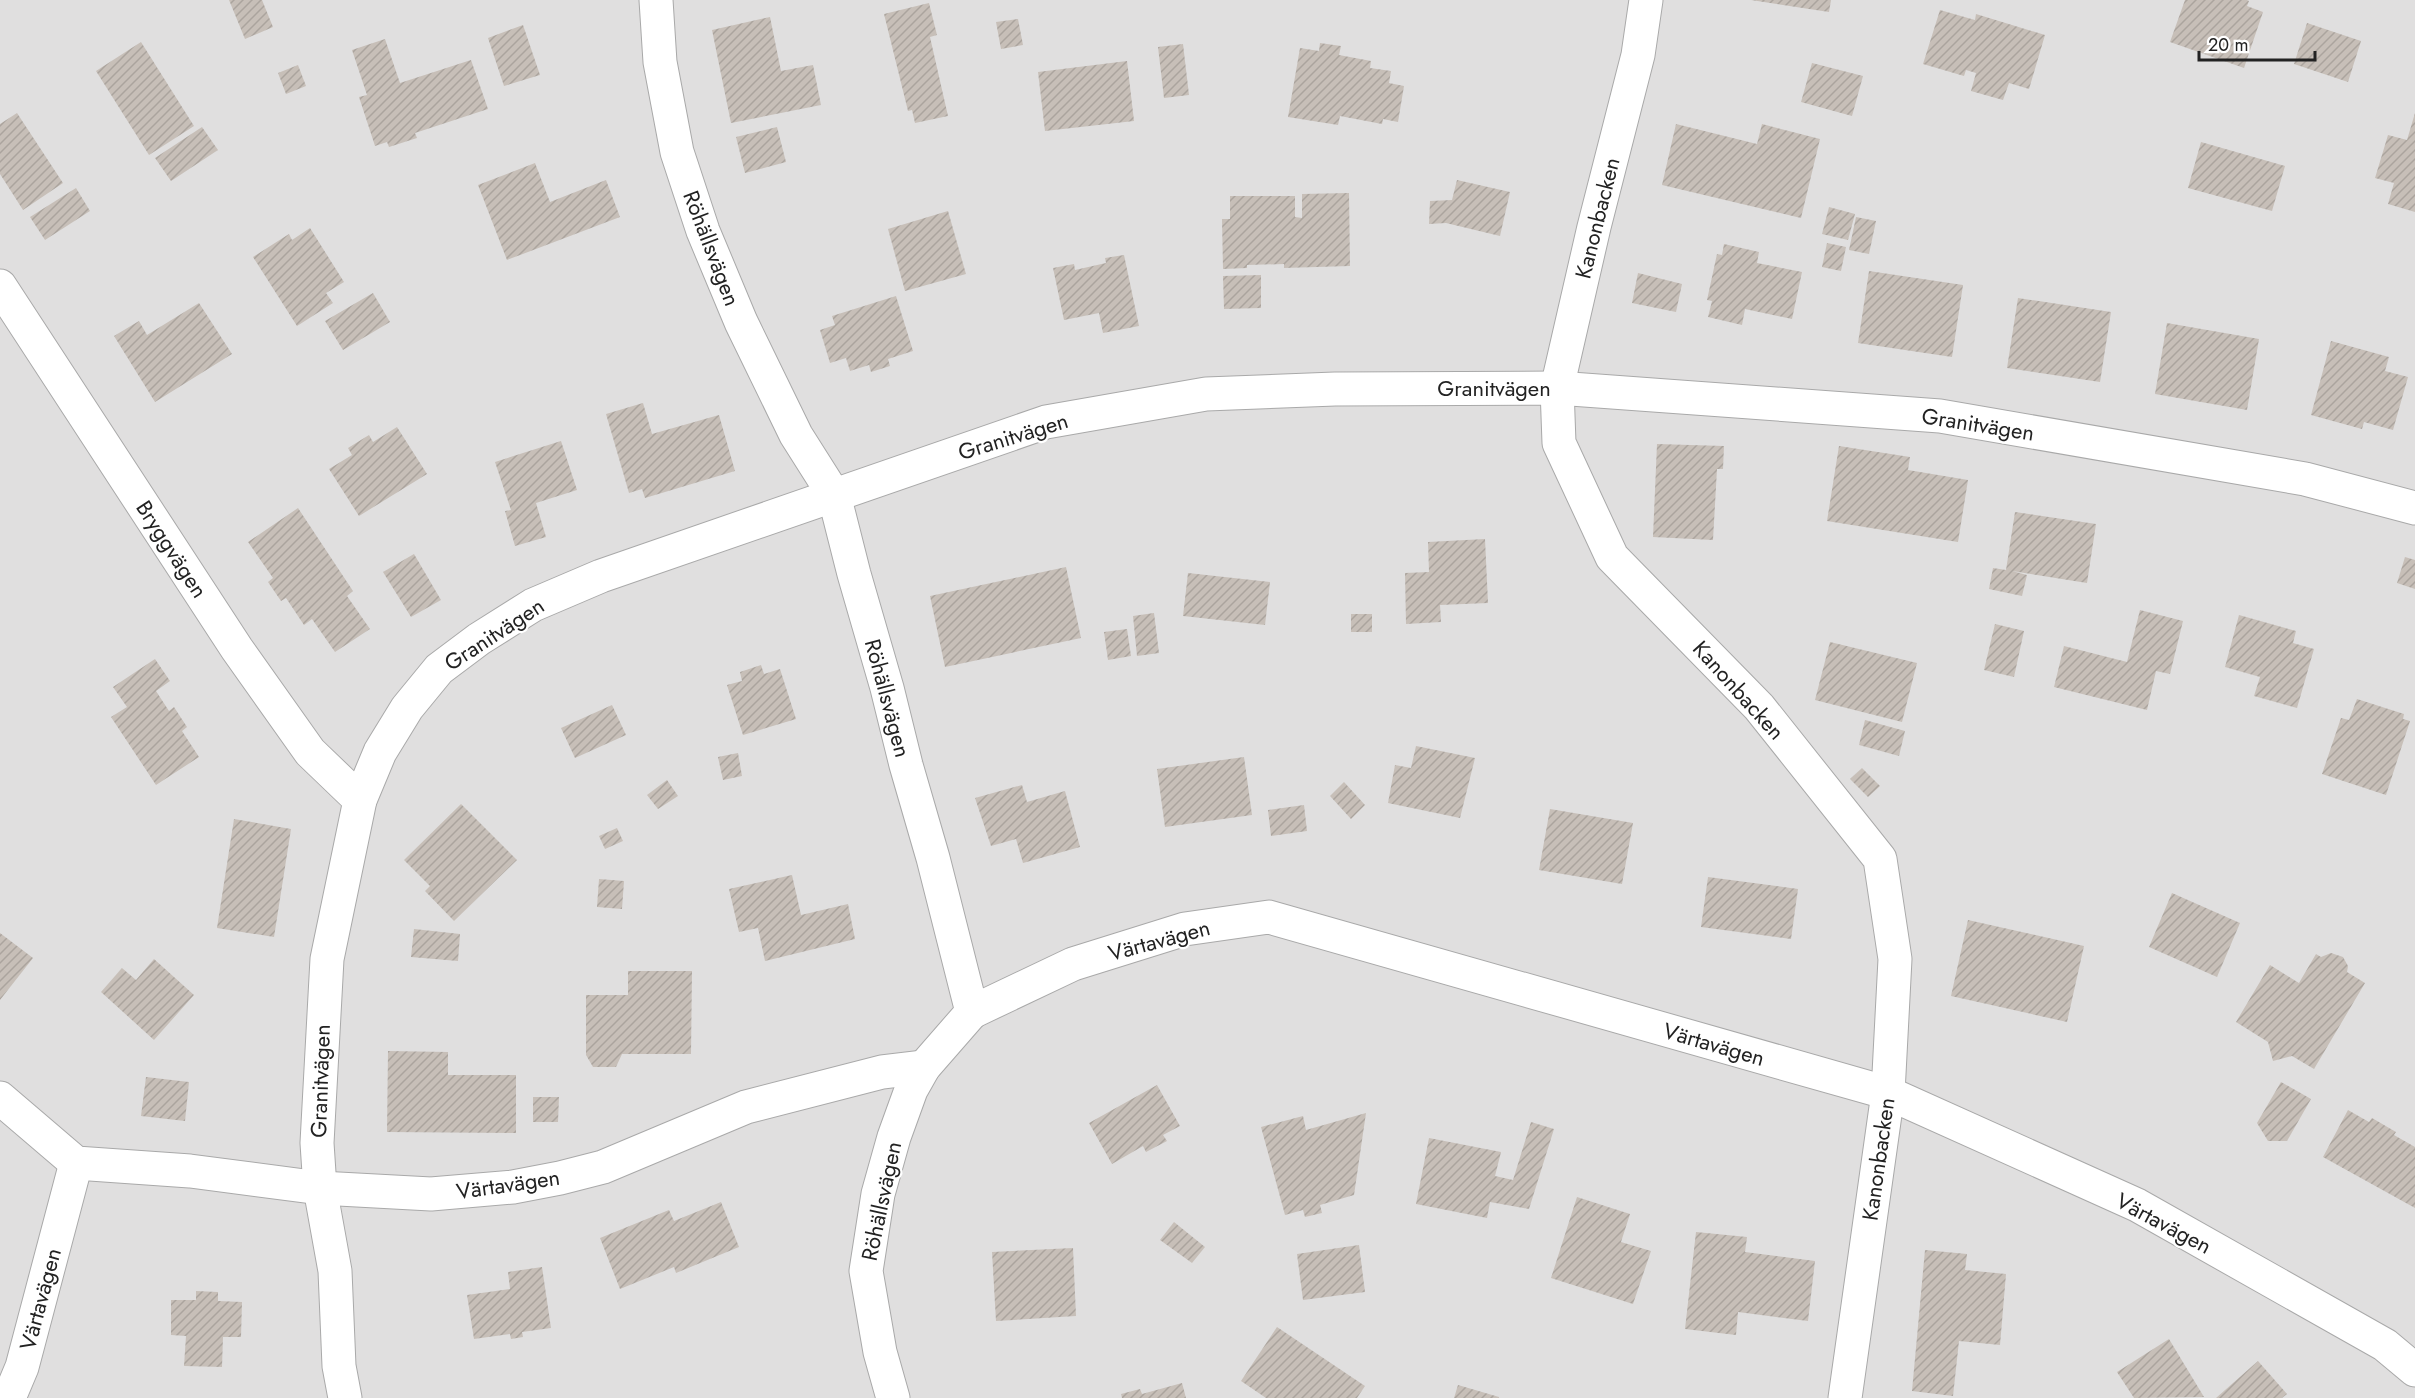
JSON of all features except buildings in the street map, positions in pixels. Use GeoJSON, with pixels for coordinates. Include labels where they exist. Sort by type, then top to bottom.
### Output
{"type":"FeatureCollection","features":[{"type":"Feature","properties":{"kind":"street","name":"Röhällsvägen"},"geometry":{"type":"LineString","coordinates":[[656,0],[660,62],[677,152],[703,231],[728,294],[796,435],[834,495],[933,858],[972,1012],[924,1066],[911,1090],[894,1137],[878,1194],[866,1271],[880,1352],[893,1398]]}},
{"type":"Feature","properties":{"kind":"street","name":"Kanonbacken"},"geometry":{"type":"LineString","coordinates":[[1646,0],[1638,55],[1594,227],[1557,388],[1559,442],[1612,557],[1759,707],[1880,859],[1895,959],[1888,1094],[1845,1398]]}},
{"type":"Feature","properties":{"kind":"street","name":"Bryggvägen"},"geometry":{"type":"LineString","coordinates":[[0,286],[237,649],[310,752],[360,800]]}},
{"type":"Feature","properties":{"kind":"street","name":"Granitvägen"},"geometry":{"type":"LineString","coordinates":[[345,1398],[339,1366],[335,1271],[320,1188],[317,1143],[327,959],[360,800],[380,752],[407,708],[440,669],[479,639],[533,605],[601,576],[1046,422],[1206,394],[1446,387],[1557,388],[1940,416],[2305,479],[2415,508]]}},
{"type":"Feature","properties":{"kind":"street","name":"Värtavägen"},"geometry":{"type":"LineString","coordinates":[[972,1012],[1073,964],[1185,928],[1269,917],[1888,1094],[2137,1205],[2385,1345],[2415,1370]]}},
{"type":"Feature","properties":{"kind":"street","name":"Värtavägen"},"geometry":{"type":"LineString","coordinates":[[9,1398],[22,1367],[76,1163],[190,1171],[320,1188],[431,1194],[513,1187],[603,1167],[746,1107],[882,1072],[924,1066]]}},
{"type":"Feature","properties":{"kind":"street"},"geometry":{"type":"LineString","coordinates":[[0,1098],[76,1163]]}},
{"type":"Feature","properties":{"kind":"shaded area"},"geometry":{"type":"Polygon","coordinates":[[[0,0],[2415,0],[2415,1398],[0,1398],[0,0]]]}}]}
